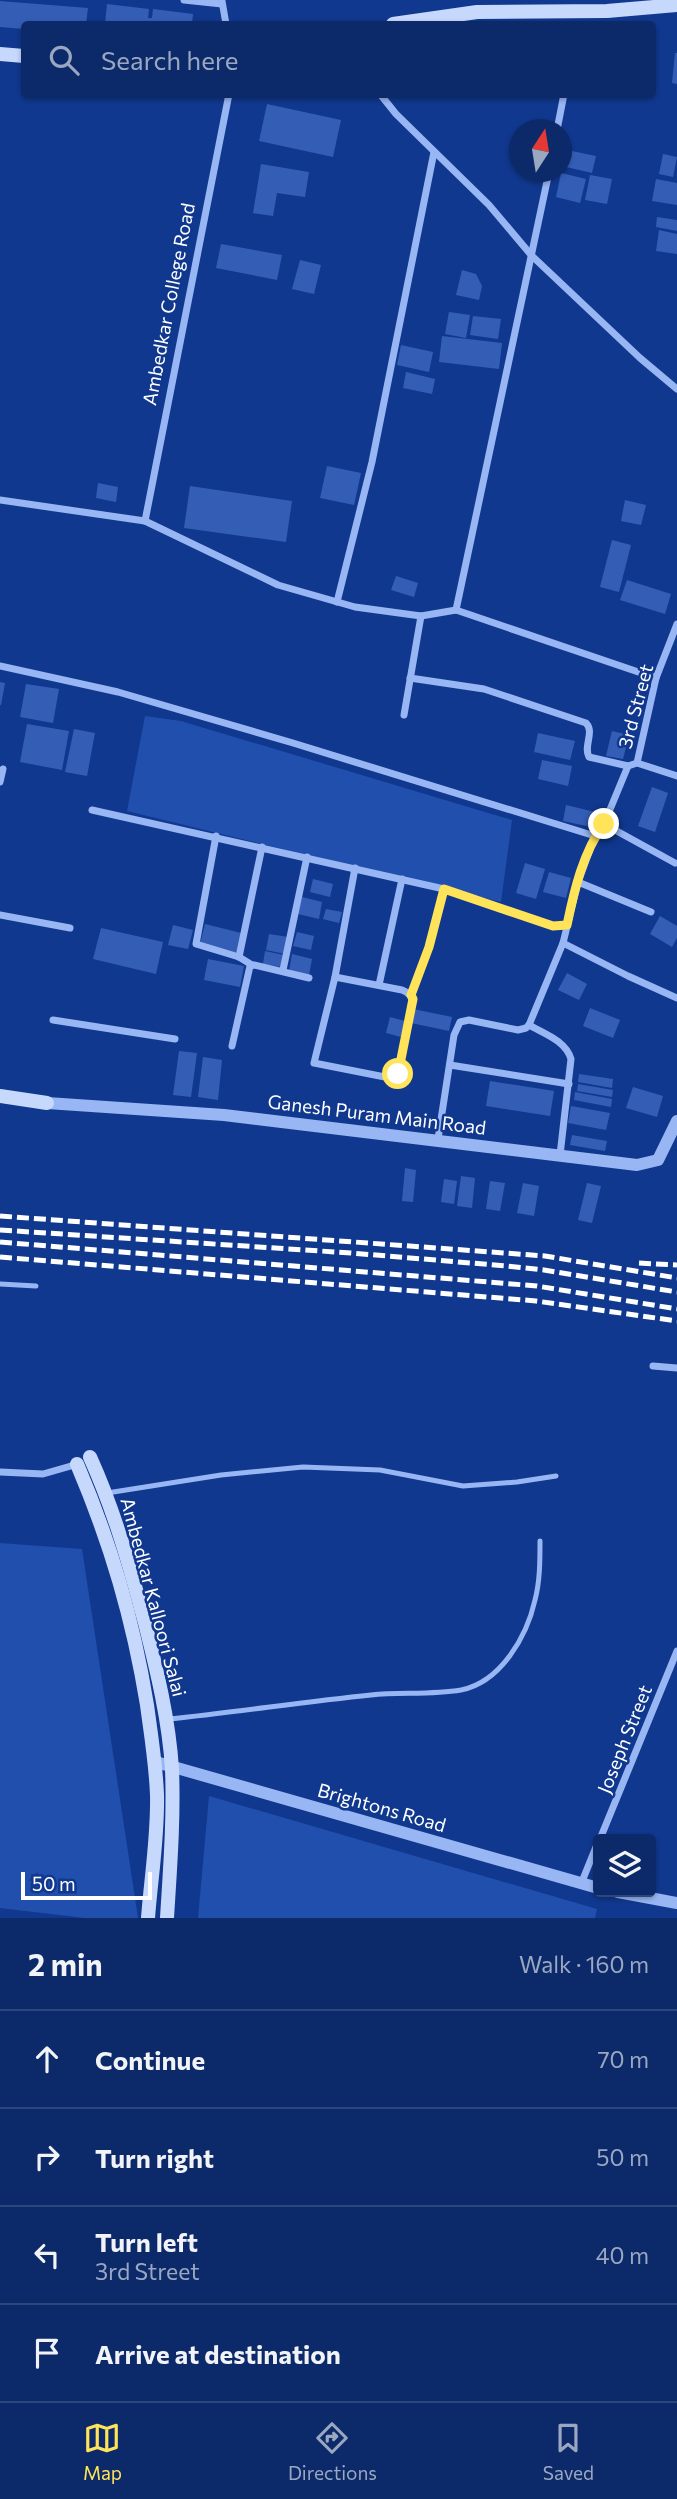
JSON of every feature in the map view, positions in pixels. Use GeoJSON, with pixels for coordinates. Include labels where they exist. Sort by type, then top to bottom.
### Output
{"type":"FeatureCollection","features":[{"type":"Feature","properties":{"kind":"main road"},"geometry":{"type":"LineString","coordinates":[[414,21],[477,12],[579,18],[677,5]]}},
{"type":"Feature","properties":{"kind":"main road"},"geometry":{"type":"LineString","coordinates":[[0,54],[21,56]]}},
{"type":"Feature","properties":{"kind":"main road"},"geometry":{"type":"LineString","coordinates":[[0,1096],[47,1103]]}},
{"type":"Feature","properties":{"kind":"main road","name":"Ambedkar Kalloori Salai"},"geometry":{"type":"LineString","coordinates":[[90,1457],[107,1493],[129,1563],[155,1662],[166,1719],[172,1767],[173,1812],[167,1918]]}},
{"type":"Feature","properties":{"kind":"main road","name":"Ambedkar Kalloori Salai"},"geometry":{"type":"LineString","coordinates":[[77,1464],[117,1568],[140,1661],[156,1762],[157,1798],[148,1918]]}},
{"type":"Feature","properties":{"kind":"street"},"geometry":{"type":"LineString","coordinates":[[184,0],[222,2],[225,21]]}},
{"type":"Feature","properties":{"kind":"street","name":"Ambedkar College Road"},"geometry":{"type":"LineString","coordinates":[[145,521],[228,98]]}},
{"type":"Feature","properties":{"kind":"street"},"geometry":{"type":"LineString","coordinates":[[383,98],[396,114],[489,205],[532,256],[640,358],[677,389]]}},
{"type":"Feature","properties":{"kind":"street"},"geometry":{"type":"LineString","coordinates":[[559,119],[563,98]]}},
{"type":"Feature","properties":{"kind":"street"},"geometry":{"type":"LineString","coordinates":[[337,602],[372,463],[434,152]]}},
{"type":"Feature","properties":{"kind":"street"},"geometry":{"type":"LineString","coordinates":[[456,610],[547,182]]}},
{"type":"Feature","properties":{"kind":"street"},"geometry":{"type":"LineString","coordinates":[[0,499],[145,521],[278,585],[355,607],[421,616],[456,610],[656,678]]}},
{"type":"Feature","properties":{"kind":"street"},"geometry":{"type":"LineString","coordinates":[[404,715],[421,616]]}},
{"type":"Feature","properties":{"kind":"street","name":"3rd Street"},"geometry":{"type":"LineString","coordinates":[[529,1025],[563,943],[578,882],[595,836],[604,824],[633,765],[656,678],[677,624]]}},
{"type":"Feature","properties":{"kind":"street"},"geometry":{"type":"LineString","coordinates":[[0,666],[118,692],[595,836]]}},
{"type":"Feature","properties":{"kind":"street"},"geometry":{"type":"LineString","coordinates":[[410,678],[484,689],[586,723],[590,729],[586,750],[589,757],[677,776]]}},
{"type":"Feature","properties":{"kind":"street"},"geometry":{"type":"LineString","coordinates":[[0,782],[3,769]]}},
{"type":"Feature","properties":{"kind":"street"},"geometry":{"type":"LineString","coordinates":[[92,810],[444,889],[553,926],[567,925]]}},
{"type":"Feature","properties":{"kind":"street"},"geometry":{"type":"LineString","coordinates":[[604,824],[675,863]]}},
{"type":"Feature","properties":{"kind":"street"},"geometry":{"type":"LineString","coordinates":[[216,836],[196,944],[239,957],[252,965],[309,978]]}},
{"type":"Feature","properties":{"kind":"street"},"geometry":{"type":"LineString","coordinates":[[239,957],[262,847]]}},
{"type":"Feature","properties":{"kind":"street"},"geometry":{"type":"LineString","coordinates":[[283,971],[307,857]]}},
{"type":"Feature","properties":{"kind":"street"},"geometry":{"type":"LineString","coordinates":[[355,869],[335,977],[314,1063],[395,1079],[399,1072],[412,1006],[411,995],[429,947],[444,889]]}},
{"type":"Feature","properties":{"kind":"street"},"geometry":{"type":"LineString","coordinates":[[379,985],[402,880]]}},
{"type":"Feature","properties":{"kind":"street"},"geometry":{"type":"LineString","coordinates":[[578,882],[651,912]]}},
{"type":"Feature","properties":{"kind":"street"},"geometry":{"type":"LineString","coordinates":[[0,915],[70,928]]}},
{"type":"Feature","properties":{"kind":"street"},"geometry":{"type":"LineString","coordinates":[[563,943],[677,998]]}},
{"type":"Feature","properties":{"kind":"street"},"geometry":{"type":"LineString","coordinates":[[232,1046],[249,968],[252,965]]}},
{"type":"Feature","properties":{"kind":"street"},"geometry":{"type":"LineString","coordinates":[[335,977],[402,990],[411,995]]}},
{"type":"Feature","properties":{"kind":"street"},"geometry":{"type":"LineString","coordinates":[[53,1020],[176,1039]]}},
{"type":"Feature","properties":{"kind":"street"},"geometry":{"type":"LineString","coordinates":[[438,1139],[454,1035],[460,1022],[469,1020],[518,1030],[529,1025],[569,1051],[571,1059],[560,1156]]}},
{"type":"Feature","properties":{"kind":"street"},"geometry":{"type":"LineString","coordinates":[[450,1065],[569,1084]]}},
{"type":"Feature","properties":{"kind":"street","name":"Ganesh Puram Main Road"},"geometry":{"type":"LineString","coordinates":[[47,1103],[224,1115],[626,1164],[649,1164],[658,1160],[677,1121]]}},
{"type":"Feature","properties":{"kind":"street"},"geometry":{"type":"LineString","coordinates":[[653,1366],[677,1368]]}},
{"type":"Feature","properties":{"kind":"street"},"geometry":{"type":"LineString","coordinates":[[0,1472],[43,1474],[77,1464],[90,1457]]}},
{"type":"Feature","properties":{"kind":"street","name":"Joseph Street"},"geometry":{"type":"LineString","coordinates":[[602,1834],[677,1651]]}},
{"type":"Feature","properties":{"kind":"street","name":"Brightons Road"},"geometry":{"type":"LineString","coordinates":[[156,1762],[593,1887]]}},
{"type":"Feature","properties":{"kind":"street","name":"Joseph Street"},"geometry":{"type":"LineString","coordinates":[[581,1884],[593,1855]]}},
{"type":"Feature","properties":{"kind":"street"},"geometry":{"type":"LineString","coordinates":[[645,1897],[677,1903]]}},
{"type":"Feature","properties":{"kind":"lane"},"geometry":{"type":"LineString","coordinates":[[0,1284],[36,1286]]}},
{"type":"Feature","properties":{"kind":"lane"},"geometry":{"type":"LineString","coordinates":[[107,1493],[221,1475],[303,1466],[380,1470],[463,1486],[556,1476]]}},
{"type":"Feature","properties":{"kind":"lane"},"geometry":{"type":"LineString","coordinates":[[166,1719],[372,1695],[462,1690],[478,1685],[496,1672],[510,1655],[525,1627],[535,1601],[540,1541]]}},
{"type":"Feature","properties":{"kind":"shaded area"},"geometry":{"type":"Polygon","coordinates":[[[145,716],[181,721],[512,820],[501,902],[127,811],[145,716]]]}},
{"type":"Feature","properties":{"kind":"shaded area"},"geometry":{"type":"Polygon","coordinates":[[[0,1543],[82,1549],[138,1918],[84,1918],[0,1908],[0,1543]]]}},
{"type":"Feature","properties":{"kind":"shaded area"},"geometry":{"type":"Polygon","coordinates":[[[209,1796],[597,1909],[595,1918],[198,1918],[209,1796]]]}},
{"type":"Feature","properties":{"kind":"building"},"geometry":{"type":"Polygon","coordinates":[[[0,1],[88,8],[86,21],[21,21],[21,29],[0,27],[0,1]]]}},
{"type":"Feature","properties":{"kind":"building"},"geometry":{"type":"Polygon","coordinates":[[[107,4],[149,9],[148,18],[152,18],[153,9],[193,14],[192,21],[105,21],[107,4]]]}},
{"type":"Feature","properties":{"kind":"building"},"geometry":{"type":"Polygon","coordinates":[[[677,53],[677,84],[672,83],[677,53]]]}},
{"type":"Feature","properties":{"kind":"building"},"geometry":{"type":"Polygon","coordinates":[[[267,104],[341,120],[333,157],[259,141],[267,104]]]}},
{"type":"Feature","properties":{"kind":"building"},"geometry":{"type":"Polygon","coordinates":[[[572,151],[596,156],[592,173],[572,168],[572,151]]]}},
{"type":"Feature","properties":{"kind":"building"},"geometry":{"type":"Polygon","coordinates":[[[663,154],[677,157],[673,177],[659,174],[663,154]]]}},
{"type":"Feature","properties":{"kind":"building"},"geometry":{"type":"Polygon","coordinates":[[[261,164],[309,172],[305,197],[277,193],[273,216],[253,213],[261,164]]]}},
{"type":"Feature","properties":{"kind":"building"},"geometry":{"type":"Polygon","coordinates":[[[590,175],[612,179],[607,204],[585,200],[590,175]]]}},
{"type":"Feature","properties":{"kind":"building"},"geometry":{"type":"Polygon","coordinates":[[[572,176],[586,179],[580,203],[556,197],[559,182],[572,182],[572,176]]]}},
{"type":"Feature","properties":{"kind":"building"},"geometry":{"type":"Polygon","coordinates":[[[656,179],[677,183],[677,205],[652,201],[656,179]]]}},
{"type":"Feature","properties":{"kind":"building"},"geometry":{"type":"Polygon","coordinates":[[[657,217],[677,220],[677,231],[656,227],[657,217]]]}},
{"type":"Feature","properties":{"kind":"building"},"geometry":{"type":"Polygon","coordinates":[[[659,230],[677,234],[677,254],[656,251],[659,230]]]}},
{"type":"Feature","properties":{"kind":"building"},"geometry":{"type":"Polygon","coordinates":[[[221,244],[282,255],[277,280],[216,268],[221,244]]]}},
{"type":"Feature","properties":{"kind":"building"},"geometry":{"type":"Polygon","coordinates":[[[300,260],[321,265],[314,294],[292,289],[300,260]]]}},
{"type":"Feature","properties":{"kind":"building"},"geometry":{"type":"Polygon","coordinates":[[[462,270],[476,274],[482,286],[479,300],[456,295],[462,270]]]}},
{"type":"Feature","properties":{"kind":"building"},"geometry":{"type":"Polygon","coordinates":[[[449,312],[470,315],[466,338],[445,334],[449,312]]]}},
{"type":"Feature","properties":{"kind":"building"},"geometry":{"type":"Polygon","coordinates":[[[473,316],[501,319],[498,339],[470,335],[473,316]]]}},
{"type":"Feature","properties":{"kind":"building"},"geometry":{"type":"Polygon","coordinates":[[[442,336],[502,343],[499,369],[439,362],[442,336]]]}},
{"type":"Feature","properties":{"kind":"building"},"geometry":{"type":"Polygon","coordinates":[[[401,345],[433,352],[429,372],[397,365],[401,345]]]}},
{"type":"Feature","properties":{"kind":"building"},"geometry":{"type":"Polygon","coordinates":[[[406,372],[435,379],[432,394],[403,388],[406,372]]]}},
{"type":"Feature","properties":{"kind":"building"},"geometry":{"type":"Polygon","coordinates":[[[327,466],[361,473],[354,505],[320,498],[327,466]]]}},
{"type":"Feature","properties":{"kind":"building"},"geometry":{"type":"Polygon","coordinates":[[[98,483],[118,487],[116,502],[96,498],[98,483]]]}},
{"type":"Feature","properties":{"kind":"building"},"geometry":{"type":"Polygon","coordinates":[[[190,486],[292,501],[286,542],[184,528],[190,486]]]}},
{"type":"Feature","properties":{"kind":"building"},"geometry":{"type":"Polygon","coordinates":[[[625,500],[646,505],[641,525],[621,521],[625,500]]]}},
{"type":"Feature","properties":{"kind":"building"},"geometry":{"type":"Polygon","coordinates":[[[612,540],[631,545],[619,592],[600,587],[612,540]]]}},
{"type":"Feature","properties":{"kind":"building"},"geometry":{"type":"Polygon","coordinates":[[[396,576],[418,583],[414,597],[391,590],[396,576]]]}},
{"type":"Feature","properties":{"kind":"building"},"geometry":{"type":"Polygon","coordinates":[[[627,580],[671,594],[665,614],[620,600],[627,580]]]}},
{"type":"Feature","properties":{"kind":"building"},"geometry":{"type":"Polygon","coordinates":[[[0,682],[5,683],[1,705],[0,705],[0,682]]]}},
{"type":"Feature","properties":{"kind":"building"},"geometry":{"type":"Polygon","coordinates":[[[26,684],[59,689],[53,723],[20,717],[26,684]]]}},
{"type":"Feature","properties":{"kind":"building"},"geometry":{"type":"Polygon","coordinates":[[[27,724],[69,731],[62,770],[20,762],[27,724]]]}},
{"type":"Feature","properties":{"kind":"building"},"geometry":{"type":"Polygon","coordinates":[[[74,729],[95,733],[87,776],[65,772],[74,729]]]}},
{"type":"Feature","properties":{"kind":"building"},"geometry":{"type":"Polygon","coordinates":[[[612,731],[629,735],[623,759],[606,756],[612,731]]]}},
{"type":"Feature","properties":{"kind":"building"},"geometry":{"type":"Polygon","coordinates":[[[538,733],[575,741],[570,760],[534,752],[538,733]]]}},
{"type":"Feature","properties":{"kind":"building"},"geometry":{"type":"Polygon","coordinates":[[[542,760],[572,766],[568,786],[538,779],[542,760]]]}},
{"type":"Feature","properties":{"kind":"building"},"geometry":{"type":"Polygon","coordinates":[[[652,787],[668,793],[655,832],[638,826],[652,787]]]}},
{"type":"Feature","properties":{"kind":"building"},"geometry":{"type":"Polygon","coordinates":[[[566,805],[595,812],[591,827],[563,821],[566,805]]]}},
{"type":"Feature","properties":{"kind":"building"},"geometry":{"type":"Polygon","coordinates":[[[525,863],[545,869],[536,899],[516,893],[525,863]]]}},
{"type":"Feature","properties":{"kind":"building"},"geometry":{"type":"Polygon","coordinates":[[[549,872],[571,878],[566,898],[543,892],[549,872]]]}},
{"type":"Feature","properties":{"kind":"building"},"geometry":{"type":"Polygon","coordinates":[[[313,879],[333,884],[330,897],[310,892],[313,879]]]}},
{"type":"Feature","properties":{"kind":"building"},"geometry":{"type":"Polygon","coordinates":[[[302,897],[322,902],[319,919],[298,914],[302,897]]]}},
{"type":"Feature","properties":{"kind":"building"},"geometry":{"type":"Polygon","coordinates":[[[326,909],[342,912],[339,923],[323,919],[326,909]]]}},
{"type":"Feature","properties":{"kind":"building"},"geometry":{"type":"Polygon","coordinates":[[[660,916],[677,926],[677,938],[672,947],[650,934],[660,916]]]}},
{"type":"Feature","properties":{"kind":"building"},"geometry":{"type":"Polygon","coordinates":[[[205,924],[241,933],[237,953],[200,944],[205,924]]]}},
{"type":"Feature","properties":{"kind":"building"},"geometry":{"type":"Polygon","coordinates":[[[173,925],[193,930],[188,949],[168,945],[173,925]]]}},
{"type":"Feature","properties":{"kind":"building"},"geometry":{"type":"Polygon","coordinates":[[[101,928],[163,942],[156,974],[93,959],[101,928]]]}},
{"type":"Feature","properties":{"kind":"building"},"geometry":{"type":"Polygon","coordinates":[[[297,932],[314,936],[311,950],[293,946],[297,932]]]}},
{"type":"Feature","properties":{"kind":"building"},"geometry":{"type":"Polygon","coordinates":[[[269,934],[288,937],[285,954],[266,950],[269,934]]]}},
{"type":"Feature","properties":{"kind":"building"},"geometry":{"type":"Polygon","coordinates":[[[265,951],[284,955],[282,967],[263,964],[265,951]]]}},
{"type":"Feature","properties":{"kind":"building"},"geometry":{"type":"Polygon","coordinates":[[[292,954],[312,959],[309,975],[289,971],[292,954]]]}},
{"type":"Feature","properties":{"kind":"building"},"geometry":{"type":"Polygon","coordinates":[[[208,959],[244,966],[240,987],[204,980],[208,959]]]}},
{"type":"Feature","properties":{"kind":"building"},"geometry":{"type":"Polygon","coordinates":[[[567,973],[587,984],[579,1000],[558,990],[567,973]]]}},
{"type":"Feature","properties":{"kind":"building"},"geometry":{"type":"Polygon","coordinates":[[[590,1008],[620,1020],[613,1038],[583,1026],[590,1008]]]}},
{"type":"Feature","properties":{"kind":"building"},"geometry":{"type":"Polygon","coordinates":[[[413,1009],[452,1017],[449,1031],[411,1023],[413,1009]]]}},
{"type":"Feature","properties":{"kind":"building"},"geometry":{"type":"Polygon","coordinates":[[[390,1017],[405,1021],[401,1037],[386,1033],[390,1017]]]}},
{"type":"Feature","properties":{"kind":"building"},"geometry":{"type":"Polygon","coordinates":[[[179,1051],[197,1053],[191,1097],[173,1095],[179,1051]]]}},
{"type":"Feature","properties":{"kind":"building"},"geometry":{"type":"Polygon","coordinates":[[[203,1057],[222,1060],[218,1100],[198,1097],[203,1057]]]}},
{"type":"Feature","properties":{"kind":"building"},"geometry":{"type":"Polygon","coordinates":[[[579,1074],[613,1079],[612,1088],[578,1082],[579,1074]]]}},
{"type":"Feature","properties":{"kind":"building"},"geometry":{"type":"Polygon","coordinates":[[[490,1081],[554,1091],[550,1116],[486,1106],[490,1081]]]}},
{"type":"Feature","properties":{"kind":"building"},"geometry":{"type":"Polygon","coordinates":[[[578,1084],[613,1090],[612,1097],[577,1091],[578,1084]]]}},
{"type":"Feature","properties":{"kind":"building"},"geometry":{"type":"Polygon","coordinates":[[[633,1087],[663,1096],[657,1117],[626,1108],[633,1087]]]}},
{"type":"Feature","properties":{"kind":"building"},"geometry":{"type":"Polygon","coordinates":[[[575,1092],[612,1099],[611,1107],[574,1100],[575,1092]]]}},
{"type":"Feature","properties":{"kind":"building"},"geometry":{"type":"Polygon","coordinates":[[[571,1106],[610,1113],[606,1130],[568,1123],[571,1106]]]}},
{"type":"Feature","properties":{"kind":"building"},"geometry":{"type":"Polygon","coordinates":[[[572,1135],[607,1141],[605,1151],[570,1145],[572,1135]]]}},
{"type":"Feature","properties":{"kind":"building"},"geometry":{"type":"Polygon","coordinates":[[[405,1168],[416,1170],[413,1202],[402,1201],[405,1168]]]}},
{"type":"Feature","properties":{"kind":"building"},"geometry":{"type":"Polygon","coordinates":[[[461,1176],[475,1178],[472,1208],[457,1206],[461,1176]]]}},
{"type":"Feature","properties":{"kind":"building"},"geometry":{"type":"Polygon","coordinates":[[[444,1179],[457,1181],[454,1204],[441,1202],[444,1179]]]}},
{"type":"Feature","properties":{"kind":"building"},"geometry":{"type":"Polygon","coordinates":[[[490,1181],[505,1183],[500,1211],[486,1209],[490,1181]]]}},
{"type":"Feature","properties":{"kind":"building"},"geometry":{"type":"Polygon","coordinates":[[[523,1183],[539,1186],[534,1216],[517,1213],[523,1183]]]}},
{"type":"Feature","properties":{"kind":"building"},"geometry":{"type":"Polygon","coordinates":[[[587,1183],[601,1186],[592,1223],[578,1220],[587,1183]]]}},
{"type":"Feature","properties":{"kind":"railway"},"geometry":{"type":"LineString","coordinates":[[0,1216],[545,1256],[677,1278]]}},
{"type":"Feature","properties":{"kind":"railway"},"geometry":{"type":"LineString","coordinates":[[0,1230],[507,1266],[677,1292]]}},
{"type":"Feature","properties":{"kind":"railway"},"geometry":{"type":"LineString","coordinates":[[0,1242],[537,1286],[677,1309]]}},
{"type":"Feature","properties":{"kind":"railway"},"geometry":{"type":"LineString","coordinates":[[0,1257],[536,1301],[677,1321]]}},
{"type":"Feature","properties":{"kind":"railway"},"geometry":{"type":"LineString","coordinates":[[639,1263],[677,1265]]}},
{"type":"Feature","properties":{"kind":"route"},"geometry":{"type":"LineString","coordinates":[[398,1074],[413,999],[411,995],[429,947],[444,889],[553,926],[567,925],[578,882],[595,836],[604,824]]}}]}
